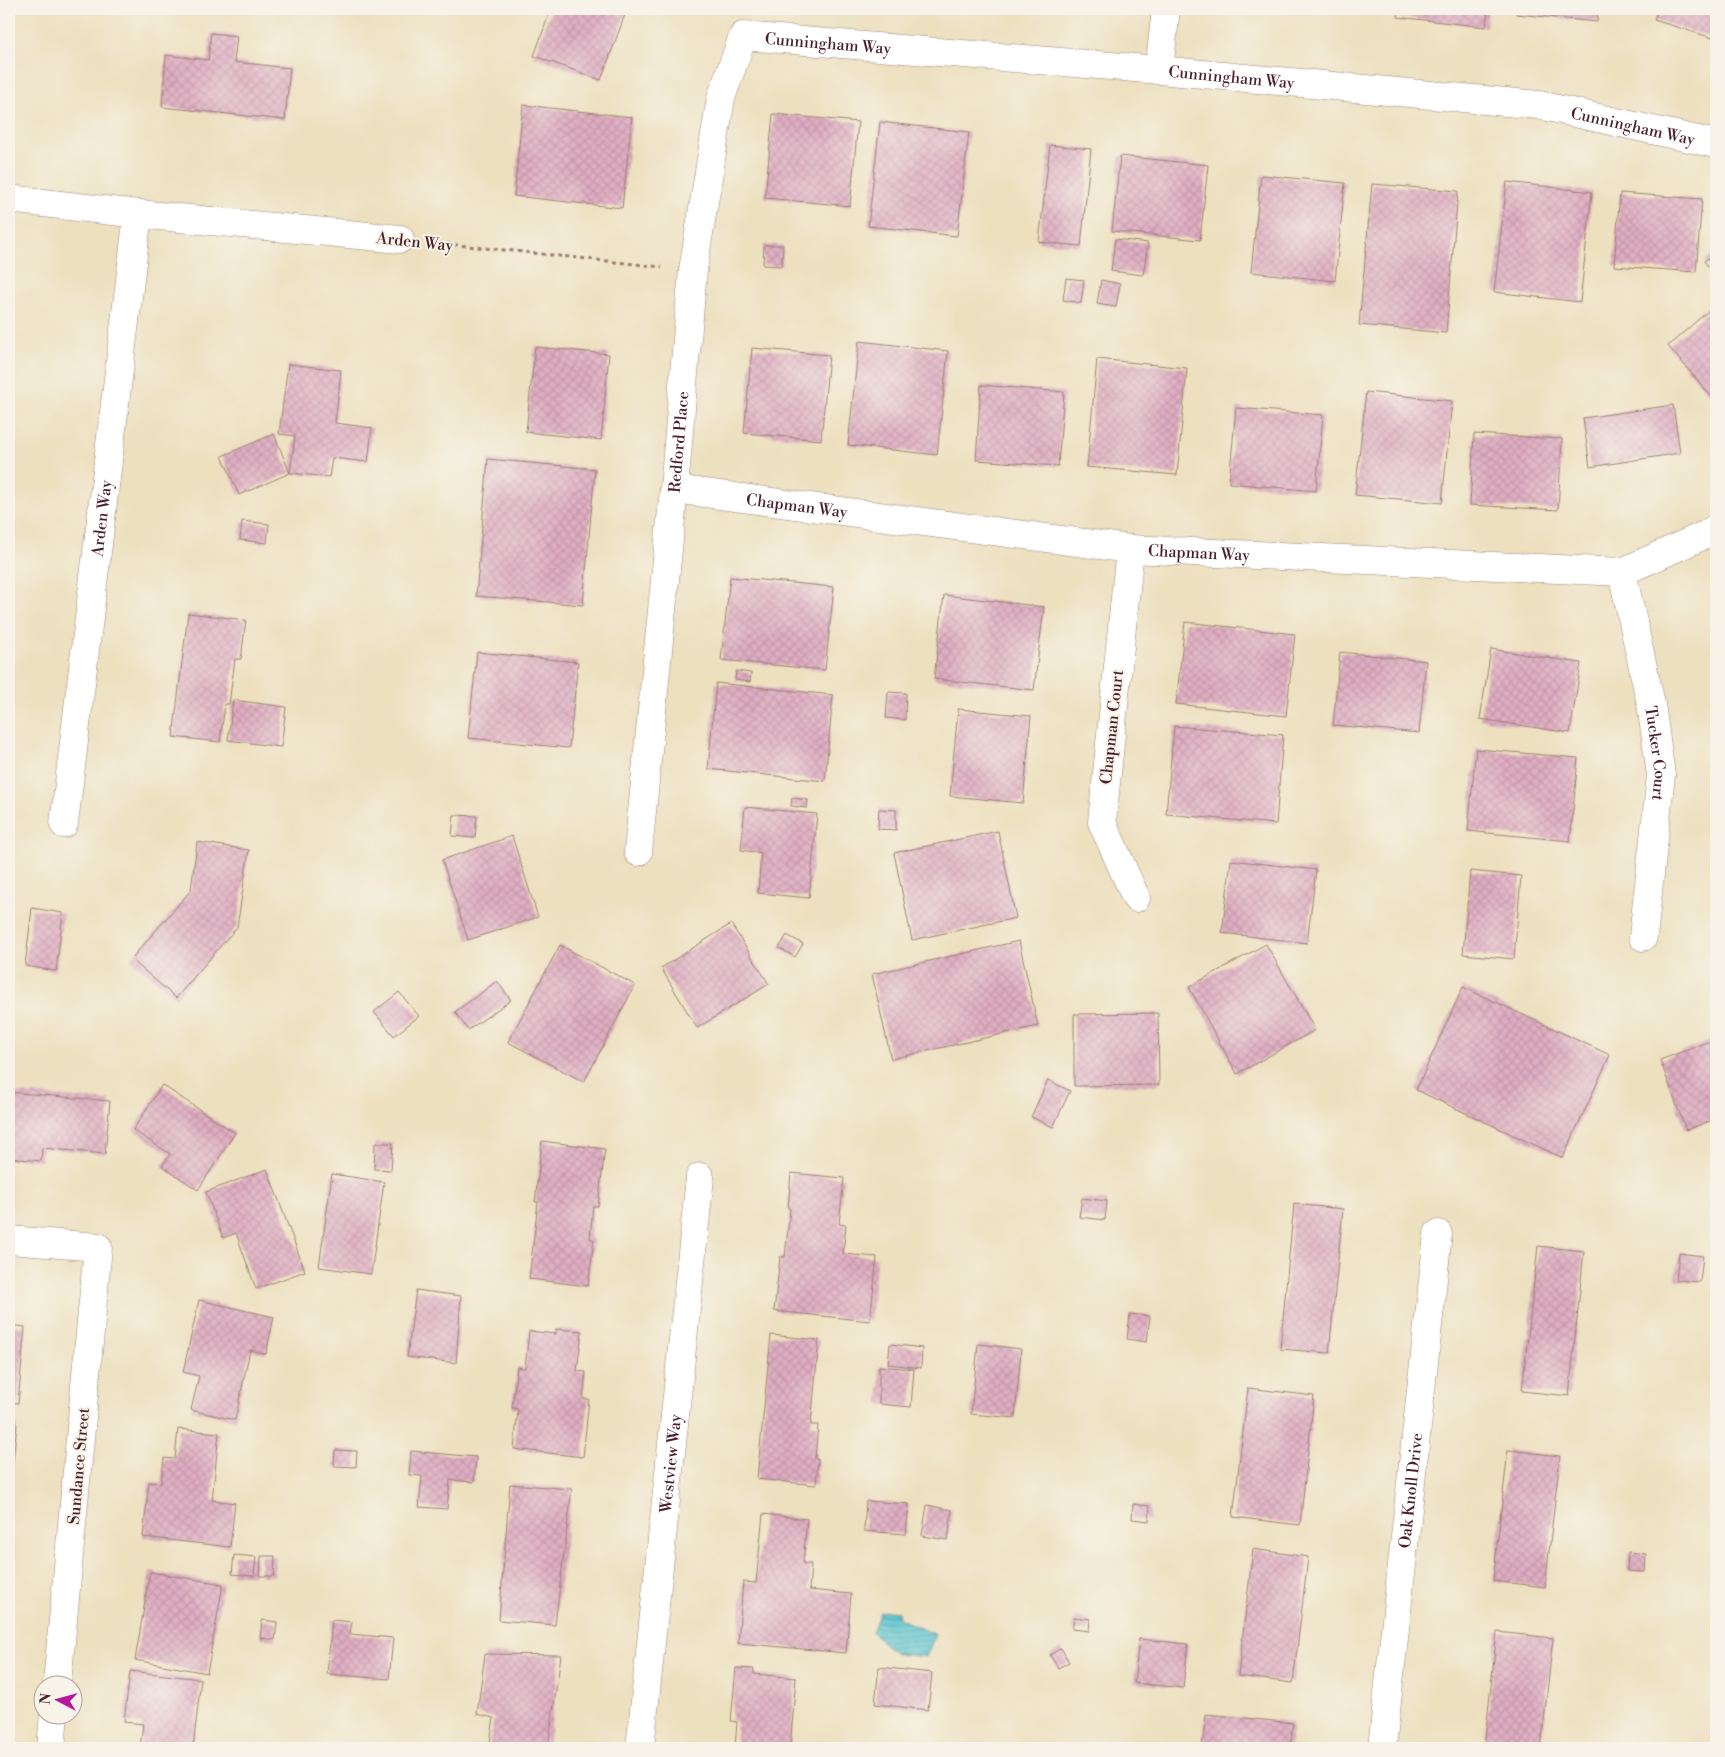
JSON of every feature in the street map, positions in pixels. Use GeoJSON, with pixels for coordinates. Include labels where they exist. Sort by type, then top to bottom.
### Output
{"type":"FeatureCollection","features":[{"type":"Feature","properties":{"kind":"street"},"geometry":{"type":"LineString","coordinates":[[1159,70],[1166,9]]}},
{"type":"Feature","properties":{"kind":"street","name":"Cunningham Way"},"geometry":{"type":"LineString","coordinates":[[743,36],[1159,70],[1539,105],[1716,144]]}},
{"type":"Feature","properties":{"kind":"street","name":"Redford Place"},"geometry":{"type":"LineString","coordinates":[[638,852],[674,489],[692,270],[721,98],[743,36]]}},
{"type":"Feature","properties":{"kind":"street","name":"Arden Way"},"geometry":{"type":"LineString","coordinates":[[9,199],[138,214],[400,239]]}},
{"type":"Feature","properties":{"kind":"street","name":"Arden Way"},"geometry":{"type":"LineString","coordinates":[[64,824],[138,214]]}},
{"type":"Feature","properties":{"kind":"street","name":"Chapman Way"},"geometry":{"type":"LineString","coordinates":[[674,489],[1130,549],[1622,572],[1709,533],[1716,528]]}},
{"type":"Feature","properties":{"kind":"street","name":"Chapman Court"},"geometry":{"type":"LineString","coordinates":[[1130,549],[1102,822],[1136,898]]}},
{"type":"Feature","properties":{"kind":"street","name":"Tucker Court"},"geometry":{"type":"LineString","coordinates":[[1622,572],[1651,704],[1661,775],[1643,937]]}},
{"type":"Feature","properties":{"kind":"street","name":"Westview Way"},"geometry":{"type":"LineString","coordinates":[[640,1748],[700,1177]]}},
{"type":"Feature","properties":{"kind":"street","name":"Oak Knoll Drive"},"geometry":{"type":"LineString","coordinates":[[1382,1748],[1438,1234]]}},
{"type":"Feature","properties":{"kind":"street","name":"Sundance Street"},"geometry":{"type":"LineString","coordinates":[[9,1240],[98,1247],[58,1674]]}},
{"type":"Feature","properties":{"kind":"street"},"geometry":{"type":"LineString","coordinates":[[51,1748],[53,1724]]}},
{"type":"Feature","properties":{"kind":"path","name":"Arden Way"},"geometry":{"type":"LineString","coordinates":[[400,239],[692,270]]}},
{"type":"Feature","properties":{"kind":"water"},"geometry":{"type":"Polygon","coordinates":[[[880,1612],[898,1612],[899,1618],[935,1635],[926,1657],[895,1654],[872,1632],[880,1612]]]}},
{"type":"Feature","properties":{"kind":"building"},"geometry":{"type":"Polygon","coordinates":[[[551,9],[627,9],[601,80],[534,56],[551,9]]]}},
{"type":"Feature","properties":{"kind":"building"},"geometry":{"type":"Polygon","coordinates":[[[1399,9],[1488,9],[1486,27],[1398,17],[1399,9]]]}},
{"type":"Feature","properties":{"kind":"building"},"geometry":{"type":"Polygon","coordinates":[[[1517,9],[1598,9],[1597,22],[1516,14],[1517,9]]]}},
{"type":"Feature","properties":{"kind":"building"},"geometry":{"type":"Polygon","coordinates":[[[1658,9],[1716,9],[1716,39],[1654,20],[1658,9]]]}},
{"type":"Feature","properties":{"kind":"building"},"geometry":{"type":"Polygon","coordinates":[[[211,33],[237,36],[234,62],[290,68],[285,120],[162,107],[166,55],[208,60],[211,33]]]}},
{"type":"Feature","properties":{"kind":"building"},"geometry":{"type":"Polygon","coordinates":[[[523,105],[632,117],[622,208],[514,196],[523,105]]]}},
{"type":"Feature","properties":{"kind":"building"},"geometry":{"type":"Polygon","coordinates":[[[773,114],[858,122],[850,206],[765,198],[773,114]]]}},
{"type":"Feature","properties":{"kind":"building"},"geometry":{"type":"Polygon","coordinates":[[[880,122],[969,132],[957,236],[868,226],[880,122]]]}},
{"type":"Feature","properties":{"kind":"building"},"geometry":{"type":"Polygon","coordinates":[[[1050,145],[1091,149],[1081,246],[1039,242],[1050,145]]]}},
{"type":"Feature","properties":{"kind":"building"},"geometry":{"type":"Polygon","coordinates":[[[1120,156],[1208,165],[1200,240],[1112,231],[1120,156]]]}},
{"type":"Feature","properties":{"kind":"building"},"geometry":{"type":"Polygon","coordinates":[[[1261,175],[1345,183],[1335,281],[1251,272],[1261,175]]]}},
{"type":"Feature","properties":{"kind":"building"},"geometry":{"type":"Polygon","coordinates":[[[1507,182],[1592,192],[1580,302],[1494,292],[1507,182]]]}},
{"type":"Feature","properties":{"kind":"building"},"geometry":{"type":"Polygon","coordinates":[[[1372,184],[1458,191],[1446,333],[1359,325],[1372,184]]]}},
{"type":"Feature","properties":{"kind":"building"},"geometry":{"type":"Polygon","coordinates":[[[1620,193],[1702,199],[1696,272],[1614,266],[1620,193]]]}},
{"type":"Feature","properties":{"kind":"building"},"geometry":{"type":"Polygon","coordinates":[[[1115,239],[1148,243],[1143,275],[1111,271],[1115,239]]]}},
{"type":"Feature","properties":{"kind":"building"},"geometry":{"type":"Polygon","coordinates":[[[764,245],[783,245],[782,266],[763,265],[764,245]]]}},
{"type":"Feature","properties":{"kind":"building"},"geometry":{"type":"Polygon","coordinates":[[[1716,252],[1716,274],[1715,275],[1704,261],[1716,252]]]}},
{"type":"Feature","properties":{"kind":"building"},"geometry":{"type":"Polygon","coordinates":[[[1066,278],[1084,280],[1081,303],[1063,300],[1066,278]]]}},
{"type":"Feature","properties":{"kind":"building"},"geometry":{"type":"Polygon","coordinates":[[[1101,280],[1120,284],[1116,307],[1097,304],[1101,280]]]}},
{"type":"Feature","properties":{"kind":"building"},"geometry":{"type":"Polygon","coordinates":[[[1716,304],[1716,402],[1668,346],[1716,304]]]}},
{"type":"Feature","properties":{"kind":"building"},"geometry":{"type":"Polygon","coordinates":[[[859,341],[948,351],[937,455],[848,445],[859,341]]]}},
{"type":"Feature","properties":{"kind":"building"},"geometry":{"type":"Polygon","coordinates":[[[535,347],[609,354],[601,440],[526,432],[535,347]]]}},
{"type":"Feature","properties":{"kind":"building"},"geometry":{"type":"Polygon","coordinates":[[[752,348],[829,355],[821,440],[744,433],[752,348]]]}},
{"type":"Feature","properties":{"kind":"building"},"geometry":{"type":"Polygon","coordinates":[[[1097,359],[1187,368],[1177,475],[1087,467],[1097,359]]]}},
{"type":"Feature","properties":{"kind":"building"},"geometry":{"type":"Polygon","coordinates":[[[288,364],[341,370],[335,423],[372,428],[368,462],[332,458],[329,477],[290,473],[295,436],[279,434],[288,364]]]}},
{"type":"Feature","properties":{"kind":"building"},"geometry":{"type":"Polygon","coordinates":[[[981,385],[1064,392],[1058,466],[976,460],[981,385]]]}},
{"type":"Feature","properties":{"kind":"building"},"geometry":{"type":"Polygon","coordinates":[[[1366,392],[1452,401],[1442,503],[1355,495],[1366,392]]]}},
{"type":"Feature","properties":{"kind":"building"},"geometry":{"type":"Polygon","coordinates":[[[1673,405],[1680,453],[1590,467],[1583,418],[1673,405]]]}},
{"type":"Feature","properties":{"kind":"building"},"geometry":{"type":"Polygon","coordinates":[[[1236,408],[1323,415],[1316,491],[1229,483],[1236,408]]]}},
{"type":"Feature","properties":{"kind":"building"},"geometry":{"type":"Polygon","coordinates":[[[274,434],[290,473],[239,495],[222,456],[274,434]]]}},
{"type":"Feature","properties":{"kind":"building"},"geometry":{"type":"Polygon","coordinates":[[[1474,434],[1562,439],[1558,510],[1470,505],[1474,434]]]}},
{"type":"Feature","properties":{"kind":"building"},"geometry":{"type":"Polygon","coordinates":[[[488,459],[595,469],[583,605],[476,596],[488,459]]]}},
{"type":"Feature","properties":{"kind":"building"},"geometry":{"type":"Polygon","coordinates":[[[242,521],[269,524],[267,543],[240,540],[242,521]]]}},
{"type":"Feature","properties":{"kind":"building"},"geometry":{"type":"Polygon","coordinates":[[[730,577],[834,587],[825,670],[721,660],[730,577]]]}},
{"type":"Feature","properties":{"kind":"building"},"geometry":{"type":"Polygon","coordinates":[[[944,595],[1044,607],[1034,690],[934,679],[944,595]]]}},
{"type":"Feature","properties":{"kind":"building"},"geometry":{"type":"Polygon","coordinates":[[[188,613],[246,620],[241,659],[235,659],[229,704],[225,704],[220,742],[173,737],[188,613]]]}},
{"type":"Feature","properties":{"kind":"building"},"geometry":{"type":"Polygon","coordinates":[[[1185,622],[1295,634],[1286,716],[1176,704],[1185,622]]]}},
{"type":"Feature","properties":{"kind":"building"},"geometry":{"type":"Polygon","coordinates":[[[1491,649],[1581,663],[1570,733],[1480,719],[1491,649]]]}},
{"type":"Feature","properties":{"kind":"building"},"geometry":{"type":"Polygon","coordinates":[[[477,652],[578,662],[569,748],[468,738],[477,652]]]}},
{"type":"Feature","properties":{"kind":"building"},"geometry":{"type":"Polygon","coordinates":[[[1340,652],[1426,661],[1419,733],[1333,725],[1340,652]]]}},
{"type":"Feature","properties":{"kind":"building"},"geometry":{"type":"Polygon","coordinates":[[[736,671],[751,673],[750,682],[735,680],[736,671]]]}},
{"type":"Feature","properties":{"kind":"building"},"geometry":{"type":"Polygon","coordinates":[[[716,683],[833,695],[825,781],[708,769],[716,683]]]}},
{"type":"Feature","properties":{"kind":"building"},"geometry":{"type":"Polygon","coordinates":[[[888,692],[906,693],[905,720],[886,718],[888,692]]]}},
{"type":"Feature","properties":{"kind":"building"},"geometry":{"type":"Polygon","coordinates":[[[233,700],[286,707],[281,747],[228,740],[233,700]]]}},
{"type":"Feature","properties":{"kind":"building"},"geometry":{"type":"Polygon","coordinates":[[[958,709],[1031,716],[1023,803],[950,796],[958,709]]]}},
{"type":"Feature","properties":{"kind":"building"},"geometry":{"type":"Polygon","coordinates":[[[1174,726],[1283,735],[1276,824],[1166,814],[1174,726]]]}},
{"type":"Feature","properties":{"kind":"building"},"geometry":{"type":"Polygon","coordinates":[[[1476,749],[1578,758],[1570,841],[1468,831],[1476,749]]]}},
{"type":"Feature","properties":{"kind":"building"},"geometry":{"type":"Polygon","coordinates":[[[792,798],[808,800],[807,808],[791,806],[792,798]]]}},
{"type":"Feature","properties":{"kind":"building"},"geometry":{"type":"Polygon","coordinates":[[[745,807],[817,814],[809,898],[758,893],[761,853],[741,850],[745,807]]]}},
{"type":"Feature","properties":{"kind":"building"},"geometry":{"type":"Polygon","coordinates":[[[879,809],[896,810],[896,830],[878,829],[879,809]]]}},
{"type":"Feature","properties":{"kind":"building"},"geometry":{"type":"Polygon","coordinates":[[[454,815],[477,816],[475,838],[452,836],[454,815]]]}},
{"type":"Feature","properties":{"kind":"building"},"geometry":{"type":"Polygon","coordinates":[[[998,831],[1016,918],[912,940],[894,853],[998,831]]]}},
{"type":"Feature","properties":{"kind":"building"},"geometry":{"type":"Polygon","coordinates":[[[512,836],[538,917],[468,940],[442,860],[512,836]]]}},
{"type":"Feature","properties":{"kind":"building"},"geometry":{"type":"Polygon","coordinates":[[[197,842],[249,850],[237,927],[176,998],[131,959],[191,890],[197,842]]]}},
{"type":"Feature","properties":{"kind":"building"},"geometry":{"type":"Polygon","coordinates":[[[1231,860],[1316,870],[1307,943],[1222,933],[1231,860]]]}},
{"type":"Feature","properties":{"kind":"building"},"geometry":{"type":"Polygon","coordinates":[[[1470,871],[1521,876],[1514,959],[1463,954],[1470,871]]]}},
{"type":"Feature","properties":{"kind":"building"},"geometry":{"type":"Polygon","coordinates":[[[32,908],[63,913],[56,971],[25,966],[32,908]]]}},
{"type":"Feature","properties":{"kind":"building"},"geometry":{"type":"Polygon","coordinates":[[[731,924],[769,984],[697,1028],[661,968],[731,924]]]}},
{"type":"Feature","properties":{"kind":"building"},"geometry":{"type":"Polygon","coordinates":[[[787,935],[803,944],[795,957],[779,948],[787,935]]]}},
{"type":"Feature","properties":{"kind":"building"},"geometry":{"type":"Polygon","coordinates":[[[1019,941],[1038,1026],[891,1059],[872,974],[1019,941]]]}},
{"type":"Feature","properties":{"kind":"building"},"geometry":{"type":"Polygon","coordinates":[[[1266,944],[1315,1030],[1237,1074],[1189,987],[1266,944]]]}},
{"type":"Feature","properties":{"kind":"building"},"geometry":{"type":"Polygon","coordinates":[[[560,945],[635,985],[584,1082],[508,1042],[560,945]]]}},
{"type":"Feature","properties":{"kind":"building"},"geometry":{"type":"Polygon","coordinates":[[[497,981],[511,1000],[468,1030],[455,1012],[497,981]]]}},
{"type":"Feature","properties":{"kind":"building"},"geometry":{"type":"Polygon","coordinates":[[[1463,987],[1610,1055],[1563,1158],[1416,1090],[1463,987]]]}},
{"type":"Feature","properties":{"kind":"building"},"geometry":{"type":"Polygon","coordinates":[[[399,992],[419,1016],[394,1036],[374,1012],[399,992]]]}},
{"type":"Feature","properties":{"kind":"building"},"geometry":{"type":"Polygon","coordinates":[[[1158,1013],[1159,1085],[1074,1086],[1074,1014],[1158,1013]]]}},
{"type":"Feature","properties":{"kind":"building"},"geometry":{"type":"Polygon","coordinates":[[[1716,1039],[1716,1119],[1686,1130],[1660,1060],[1716,1039]]]}},
{"type":"Feature","properties":{"kind":"building"},"geometry":{"type":"Polygon","coordinates":[[[1048,1080],[1070,1091],[1053,1127],[1031,1117],[1048,1080]]]}},
{"type":"Feature","properties":{"kind":"building"},"geometry":{"type":"Polygon","coordinates":[[[162,1085],[235,1133],[198,1190],[162,1166],[170,1154],[133,1130],[162,1085]]]}},
{"type":"Feature","properties":{"kind":"building"},"geometry":{"type":"Polygon","coordinates":[[[9,1092],[110,1101],[105,1154],[42,1148],[41,1161],[9,1158],[9,1092]]]}},
{"type":"Feature","properties":{"kind":"building"},"geometry":{"type":"Polygon","coordinates":[[[542,1141],[605,1149],[598,1206],[593,1206],[590,1239],[594,1239],[588,1286],[529,1279],[538,1202],[535,1202],[542,1141]]]}},
{"type":"Feature","properties":{"kind":"building"},"geometry":{"type":"Polygon","coordinates":[[[375,1143],[393,1143],[391,1170],[374,1169],[375,1143]]]}},
{"type":"Feature","properties":{"kind":"building"},"geometry":{"type":"Polygon","coordinates":[[[267,1169],[305,1271],[256,1289],[236,1233],[223,1238],[206,1192],[267,1169]]]}},
{"type":"Feature","properties":{"kind":"building"},"geometry":{"type":"Polygon","coordinates":[[[791,1173],[844,1178],[839,1224],[846,1225],[843,1254],[877,1257],[870,1321],[774,1311],[780,1257],[785,1257],[790,1209],[788,1208],[791,1173]]]}},
{"type":"Feature","properties":{"kind":"building"},"geometry":{"type":"Polygon","coordinates":[[[332,1174],[384,1182],[371,1274],[319,1267],[332,1174]]]}},
{"type":"Feature","properties":{"kind":"building"},"geometry":{"type":"Polygon","coordinates":[[[1082,1198],[1107,1201],[1105,1220],[1079,1217],[1082,1198]]]}},
{"type":"Feature","properties":{"kind":"building"},"geometry":{"type":"Polygon","coordinates":[[[1294,1204],[1343,1209],[1329,1353],[1280,1349],[1294,1204]]]}},
{"type":"Feature","properties":{"kind":"building"},"geometry":{"type":"Polygon","coordinates":[[[1538,1246],[1584,1251],[1569,1396],[1522,1391],[1538,1246]]]}},
{"type":"Feature","properties":{"kind":"building"},"geometry":{"type":"Polygon","coordinates":[[[1679,1253],[1703,1256],[1700,1282],[1676,1280],[1679,1253]]]}},
{"type":"Feature","properties":{"kind":"building"},"geometry":{"type":"Polygon","coordinates":[[[416,1290],[461,1296],[456,1363],[407,1357],[416,1290]]]}},
{"type":"Feature","properties":{"kind":"building"},"geometry":{"type":"Polygon","coordinates":[[[199,1300],[274,1317],[266,1354],[250,1350],[235,1420],[191,1410],[199,1376],[183,1372],[199,1300]]]}},
{"type":"Feature","properties":{"kind":"building"},"geometry":{"type":"Polygon","coordinates":[[[1130,1314],[1150,1316],[1147,1342],[1127,1339],[1130,1314]]]}},
{"type":"Feature","properties":{"kind":"building"},"geometry":{"type":"Polygon","coordinates":[[[9,1325],[25,1327],[18,1403],[9,1402],[9,1325]]]}},
{"type":"Feature","properties":{"kind":"building"},"geometry":{"type":"Polygon","coordinates":[[[556,1329],[582,1331],[577,1371],[586,1372],[583,1399],[589,1399],[583,1457],[514,1449],[518,1409],[512,1408],[517,1367],[525,1368],[529,1331],[556,1334],[556,1329]]]}},
{"type":"Feature","properties":{"kind":"building"},"geometry":{"type":"Polygon","coordinates":[[[771,1335],[819,1340],[811,1425],[818,1425],[815,1459],[818,1459],[816,1485],[757,1479],[771,1335]]]}},
{"type":"Feature","properties":{"kind":"building"},"geometry":{"type":"Polygon","coordinates":[[[890,1344],[922,1348],[921,1368],[888,1364],[890,1344]]]}},
{"type":"Feature","properties":{"kind":"building"},"geometry":{"type":"Polygon","coordinates":[[[978,1344],[1021,1349],[1015,1418],[971,1414],[978,1344]]]}},
{"type":"Feature","properties":{"kind":"building"},"geometry":{"type":"Polygon","coordinates":[[[879,1366],[914,1369],[911,1407],[879,1404],[879,1366]]]}},
{"type":"Feature","properties":{"kind":"building"},"geometry":{"type":"Polygon","coordinates":[[[1248,1388],[1314,1396],[1300,1525],[1233,1517],[1248,1388]]]}},
{"type":"Feature","properties":{"kind":"building"},"geometry":{"type":"Polygon","coordinates":[[[9,1424],[17,1424],[12,1470],[9,1470],[9,1424]]]}},
{"type":"Feature","properties":{"kind":"building"},"geometry":{"type":"Polygon","coordinates":[[[178,1429],[219,1433],[212,1500],[235,1503],[230,1547],[143,1537],[149,1482],[161,1483],[164,1458],[175,1459],[178,1429]]]}},
{"type":"Feature","properties":{"kind":"building"},"geometry":{"type":"Polygon","coordinates":[[[335,1450],[357,1451],[356,1467],[334,1466],[335,1450]]]}},
{"type":"Feature","properties":{"kind":"building"},"geometry":{"type":"Polygon","coordinates":[[[1508,1450],[1560,1456],[1545,1587],[1493,1581],[1508,1450]]]}},
{"type":"Feature","properties":{"kind":"building"},"geometry":{"type":"Polygon","coordinates":[[[411,1451],[476,1457],[474,1482],[450,1480],[447,1509],[419,1507],[422,1476],[409,1475],[411,1451]]]}},
{"type":"Feature","properties":{"kind":"building"},"geometry":{"type":"Polygon","coordinates":[[[510,1484],[572,1489],[555,1625],[499,1620],[510,1484]]]}},
{"type":"Feature","properties":{"kind":"building"},"geometry":{"type":"Polygon","coordinates":[[[866,1501],[909,1504],[906,1534],[864,1531],[866,1501]]]}},
{"type":"Feature","properties":{"kind":"building"},"geometry":{"type":"Polygon","coordinates":[[[1133,1504],[1150,1506],[1149,1521],[1132,1519],[1133,1504]]]}},
{"type":"Feature","properties":{"kind":"building"},"geometry":{"type":"Polygon","coordinates":[[[927,1505],[952,1510],[948,1540],[922,1536],[927,1505]]]}},
{"type":"Feature","properties":{"kind":"building"},"geometry":{"type":"Polygon","coordinates":[[[763,1514],[807,1519],[803,1564],[811,1564],[809,1590],[851,1594],[846,1653],[738,1643],[743,1582],[756,1583],[763,1514]]]}},
{"type":"Feature","properties":{"kind":"building"},"geometry":{"type":"Polygon","coordinates":[[[1253,1549],[1308,1557],[1293,1683],[1238,1676],[1253,1549]]]}},
{"type":"Feature","properties":{"kind":"building"},"geometry":{"type":"Polygon","coordinates":[[[1628,1552],[1646,1554],[1645,1572],[1627,1571],[1628,1552]]]}},
{"type":"Feature","properties":{"kind":"building"},"geometry":{"type":"Polygon","coordinates":[[[234,1555],[256,1557],[254,1576],[232,1574],[234,1555]]]}},
{"type":"Feature","properties":{"kind":"building"},"geometry":{"type":"Polygon","coordinates":[[[261,1556],[275,1556],[274,1576],[260,1576],[261,1556]]]}},
{"type":"Feature","properties":{"kind":"building"},"geometry":{"type":"Polygon","coordinates":[[[150,1572],[223,1584],[207,1673],[135,1660],[150,1572]]]}},
{"type":"Feature","properties":{"kind":"building"},"geometry":{"type":"Polygon","coordinates":[[[1074,1617],[1090,1619],[1089,1631],[1072,1629],[1074,1617]]]}},
{"type":"Feature","properties":{"kind":"building"},"geometry":{"type":"Polygon","coordinates":[[[262,1620],[277,1622],[275,1640],[260,1638],[262,1620]]]}},
{"type":"Feature","properties":{"kind":"building"},"geometry":{"type":"Polygon","coordinates":[[[332,1620],[352,1622],[350,1634],[393,1638],[389,1679],[327,1674],[332,1620]]]}},
{"type":"Feature","properties":{"kind":"building"},"geometry":{"type":"Polygon","coordinates":[[[1497,1632],[1553,1638],[1541,1748],[1484,1748],[1497,1632]]]}},
{"type":"Feature","properties":{"kind":"building"},"geometry":{"type":"Polygon","coordinates":[[[1139,1639],[1188,1644],[1183,1688],[1134,1683],[1139,1639]]]}},
{"type":"Feature","properties":{"kind":"building"},"geometry":{"type":"Polygon","coordinates":[[[1061,1648],[1069,1662],[1058,1668],[1050,1655],[1061,1648]]]}},
{"type":"Feature","properties":{"kind":"building"},"geometry":{"type":"Polygon","coordinates":[[[485,1654],[561,1655],[548,1748],[489,1748],[494,1718],[477,1714],[485,1654]]]}},
{"type":"Feature","properties":{"kind":"building"},"geometry":{"type":"Polygon","coordinates":[[[879,1667],[932,1673],[928,1710],[875,1704],[879,1667]]]}},
{"type":"Feature","properties":{"kind":"building"},"geometry":{"type":"Polygon","coordinates":[[[736,1668],[754,1669],[754,1674],[796,1678],[790,1748],[735,1748],[737,1722],[731,1721],[736,1668]]]}},
{"type":"Feature","properties":{"kind":"building"},"geometry":{"type":"Polygon","coordinates":[[[130,1671],[201,1679],[193,1748],[140,1748],[143,1724],[124,1722],[130,1671]]]}},
{"type":"Feature","properties":{"kind":"building"},"geometry":{"type":"Polygon","coordinates":[[[1206,1714],[1293,1723],[1290,1748],[1202,1748],[1206,1714]]]}}]}
